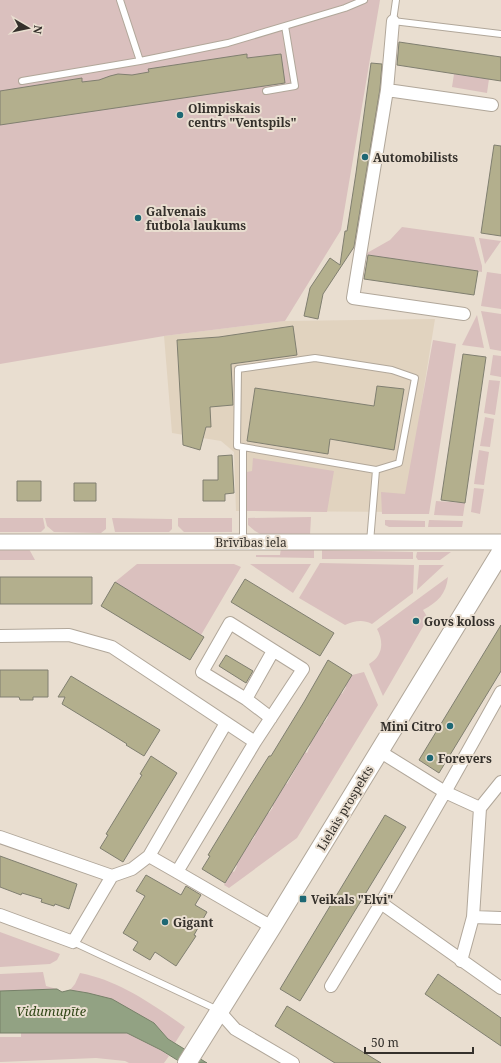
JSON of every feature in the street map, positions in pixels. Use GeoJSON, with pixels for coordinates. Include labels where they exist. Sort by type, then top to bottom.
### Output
{"type":"FeatureCollection","features":[{"type":"Feature","properties":{"kind":"main road","name":"Lielais prospekts"},"geometry":{"type":"LineString","coordinates":[[187,1063],[272,927],[501,552]]}},
{"type":"Feature","properties":{"kind":"street"},"geometry":{"type":"LineString","coordinates":[[393,21],[386,90],[353,298],[464,314]]}},
{"type":"Feature","properties":{"kind":"street"},"geometry":{"type":"LineString","coordinates":[[386,90],[492,105]]}},
{"type":"Feature","properties":{"kind":"street","name":"Brīvības iela"},"geometry":{"type":"LineString","coordinates":[[0,542],[501,542]]}},
{"type":"Feature","properties":{"kind":"street"},"geometry":{"type":"LineString","coordinates":[[177,872],[255,742],[304,669],[230,624],[202,672],[246,699],[271,718]]}},
{"type":"Feature","properties":{"kind":"street"},"geometry":{"type":"LineString","coordinates":[[0,636],[69,635],[112,647],[255,742]]}},
{"type":"Feature","properties":{"kind":"street"},"geometry":{"type":"LineString","coordinates":[[246,699],[273,651]]}},
{"type":"Feature","properties":{"kind":"street"},"geometry":{"type":"LineString","coordinates":[[331,986],[381,903],[501,692]]}},
{"type":"Feature","properties":{"kind":"street"},"geometry":{"type":"LineString","coordinates":[[0,837],[112,876],[132,869],[149,856],[226,723]]}},
{"type":"Feature","properties":{"kind":"street"},"geometry":{"type":"LineString","coordinates":[[379,751],[445,792],[480,808]]}},
{"type":"Feature","properties":{"kind":"street"},"geometry":{"type":"LineString","coordinates":[[461,961],[473,917],[480,808],[501,782]]}},
{"type":"Feature","properties":{"kind":"street"},"geometry":{"type":"LineString","coordinates":[[149,856],[272,927]]}},
{"type":"Feature","properties":{"kind":"street"},"geometry":{"type":"LineString","coordinates":[[0,915],[73,942],[112,876]]}},
{"type":"Feature","properties":{"kind":"street"},"geometry":{"type":"LineString","coordinates":[[381,903],[501,988]]}},
{"type":"Feature","properties":{"kind":"street"},"geometry":{"type":"LineString","coordinates":[[473,917],[501,918]]}},
{"type":"Feature","properties":{"kind":"street"},"geometry":{"type":"LineString","coordinates":[[219,1011],[235,1029],[293,1063]]}},
{"type":"Feature","properties":{"kind":"lane"},"geometry":{"type":"LineString","coordinates":[[120,0],[140,61]]}},
{"type":"Feature","properties":{"kind":"lane"},"geometry":{"type":"LineString","coordinates":[[22,81],[140,61],[228,43],[345,8],[364,0]]}},
{"type":"Feature","properties":{"kind":"lane"},"geometry":{"type":"LineString","coordinates":[[396,0],[393,21],[501,34]]}},
{"type":"Feature","properties":{"kind":"lane"},"geometry":{"type":"LineString","coordinates":[[266,91],[295,86],[285,26]]}},
{"type":"Feature","properties":{"kind":"lane"},"geometry":{"type":"LineString","coordinates":[[316,358],[392,370],[415,378],[399,463],[376,470],[236,446],[238,369],[316,358]]}},
{"type":"Feature","properties":{"kind":"lane"},"geometry":{"type":"LineString","coordinates":[[243,447],[243,542]]}},
{"type":"Feature","properties":{"kind":"lane"},"geometry":{"type":"LineString","coordinates":[[370,542],[376,470]]}},
{"type":"Feature","properties":{"kind":"lane"},"geometry":{"type":"LineString","coordinates":[[73,942],[219,1011]]}},
{"type":"Feature","properties":{"kind":"shaded area","name":"Olimpiskais centrs \"Ventspils\""},"geometry":{"type":"Polygon","coordinates":[[[0,0],[380,0],[341,230],[285,321],[164,336],[0,364],[0,0]]]}},
{"type":"Feature","properties":{"kind":"shaded area"},"geometry":{"type":"Polygon","coordinates":[[[454,74],[489,79],[487,93],[452,87],[454,74]]]}},
{"type":"Feature","properties":{"kind":"shaded area"},"geometry":{"type":"Polygon","coordinates":[[[402,227],[474,237],[482,266],[482,272],[366,255],[390,240],[402,227]]]}},
{"type":"Feature","properties":{"kind":"shaded area"},"geometry":{"type":"Polygon","coordinates":[[[479,238],[501,241],[485,264],[479,238]]]}},
{"type":"Feature","properties":{"kind":"shaded area"},"geometry":{"type":"Polygon","coordinates":[[[487,272],[501,274],[501,309],[481,306],[487,272]]]}},
{"type":"Feature","properties":{"kind":"shaded area"},"geometry":{"type":"Polygon","coordinates":[[[481,311],[501,314],[501,351],[490,349],[481,311]]]}},
{"type":"Feature","properties":{"kind":"shaded area"},"geometry":{"type":"Polygon","coordinates":[[[477,315],[484,348],[462,345],[477,315]]]}},
{"type":"Feature","properties":{"kind":"shaded area"},"geometry":{"type":"Polygon","coordinates":[[[435,319],[404,512],[236,511],[234,452],[221,441],[172,433],[164,336],[285,321],[435,319]]]}},
{"type":"Feature","properties":{"kind":"shaded area"},"geometry":{"type":"Polygon","coordinates":[[[433,340],[456,344],[429,514],[382,514],[381,492],[405,494],[433,340]]]}},
{"type":"Feature","properties":{"kind":"shaded area"},"geometry":{"type":"Polygon","coordinates":[[[493,355],[501,356],[501,377],[490,375],[493,355]]]}},
{"type":"Feature","properties":{"kind":"shaded area"},"geometry":{"type":"Polygon","coordinates":[[[489,380],[500,381],[495,415],[484,413],[489,380]]]}},
{"type":"Feature","properties":{"kind":"shaded area"},"geometry":{"type":"Polygon","coordinates":[[[485,417],[494,419],[490,447],[480,446],[485,417]]]}},
{"type":"Feature","properties":{"kind":"shaded area"},"geometry":{"type":"Polygon","coordinates":[[[479,450],[489,452],[484,485],[474,484],[479,450]]]}},
{"type":"Feature","properties":{"kind":"shaded area"},"geometry":{"type":"Polygon","coordinates":[[[253,458],[334,471],[327,512],[247,511],[247,472],[252,471],[253,458]]]}},
{"type":"Feature","properties":{"kind":"shaded area"},"geometry":{"type":"Polygon","coordinates":[[[474,488],[484,489],[480,514],[471,512],[474,488]]]}},
{"type":"Feature","properties":{"kind":"shaded area"},"geometry":{"type":"Polygon","coordinates":[[[436,501],[465,503],[463,516],[434,515],[436,501]]]}},
{"type":"Feature","properties":{"kind":"shaded area"},"geometry":{"type":"Polygon","coordinates":[[[311,517],[310,535],[262,535],[248,525],[248,518],[311,517]]]}},
{"type":"Feature","properties":{"kind":"shaded area"},"geometry":{"type":"Polygon","coordinates":[[[0,518],[43,518],[45,528],[41,532],[0,532],[0,518]]]}},
{"type":"Feature","properties":{"kind":"shaded area"},"geometry":{"type":"Polygon","coordinates":[[[45,518],[106,518],[106,529],[101,533],[54,532],[47,526],[45,518]]]}},
{"type":"Feature","properties":{"kind":"shaded area"},"geometry":{"type":"Polygon","coordinates":[[[112,518],[172,519],[172,529],[169,532],[115,532],[112,518]]]}},
{"type":"Feature","properties":{"kind":"shaded area"},"geometry":{"type":"Polygon","coordinates":[[[178,518],[232,518],[232,532],[184,532],[178,526],[178,518]]]}},
{"type":"Feature","properties":{"kind":"shaded area"},"geometry":{"type":"Polygon","coordinates":[[[385,520],[425,521],[425,527],[389,527],[385,525],[385,520]]]}},
{"type":"Feature","properties":{"kind":"shaded area"},"geometry":{"type":"Polygon","coordinates":[[[429,520],[463,521],[462,527],[428,527],[429,520]]]}},
{"type":"Feature","properties":{"kind":"shaded area"},"geometry":{"type":"Polygon","coordinates":[[[0,548],[29,549],[35,560],[0,560],[0,548]]]}},
{"type":"Feature","properties":{"kind":"shaded area"},"geometry":{"type":"Polygon","coordinates":[[[281,548],[314,550],[314,558],[256,557],[256,555],[280,555],[281,548]]]}},
{"type":"Feature","properties":{"kind":"shaded area"},"geometry":{"type":"Polygon","coordinates":[[[322,550],[413,552],[413,559],[322,559],[322,550]]]}},
{"type":"Feature","properties":{"kind":"shaded area"},"geometry":{"type":"Polygon","coordinates":[[[417,552],[451,552],[440,560],[418,560],[416,557],[417,552]]]}},
{"type":"Feature","properties":{"kind":"shaded area"},"geometry":{"type":"Polygon","coordinates":[[[320,563],[414,565],[413,593],[372,624],[365,621],[358,621],[345,625],[299,598],[320,563]]]}},
{"type":"Feature","properties":{"kind":"shaded area"},"geometry":{"type":"Polygon","coordinates":[[[137,564],[234,564],[241,567],[201,635],[115,582],[137,564]]]}},
{"type":"Feature","properties":{"kind":"shaded area"},"geometry":{"type":"Polygon","coordinates":[[[250,564],[311,564],[293,593],[250,564]]]}},
{"type":"Feature","properties":{"kind":"shaded area"},"geometry":{"type":"Polygon","coordinates":[[[419,565],[444,565],[417,590],[419,565]]]}},
{"type":"Feature","properties":{"kind":"shaded area"},"geometry":{"type":"Polygon","coordinates":[[[448,577],[443,593],[437,601],[423,610],[428,618],[383,696],[369,664],[374,661],[380,653],[381,639],[377,629],[448,577]]]}},
{"type":"Feature","properties":{"kind":"shaded area"},"geometry":{"type":"Polygon","coordinates":[[[364,672],[378,705],[297,838],[229,888],[224,885],[232,871],[234,872],[237,866],[236,865],[255,836],[254,835],[268,812],[269,813],[273,807],[272,806],[286,783],[287,784],[305,752],[307,753],[310,746],[309,745],[328,717],[327,716],[341,693],[342,694],[352,675],[364,672]]]}},
{"type":"Feature","properties":{"kind":"shaded area"},"geometry":{"type":"Polygon","coordinates":[[[0,932],[60,954],[57,960],[50,964],[0,967],[0,932]]]}},
{"type":"Feature","properties":{"kind":"shaded area"},"geometry":{"type":"Polygon","coordinates":[[[43,972],[46,986],[57,989],[0,992],[0,974],[43,972]]]}},
{"type":"Feature","properties":{"kind":"shaded area"},"geometry":{"type":"Polygon","coordinates":[[[80,973],[94,976],[122,987],[161,1010],[185,1027],[175,1043],[168,1039],[154,1023],[88,993],[70,990],[75,984],[80,973]]]}},
{"type":"Feature","properties":{"kind":"shaded area"},"geometry":{"type":"Polygon","coordinates":[[[21,1033],[127,1033],[161,1050],[169,1056],[164,1063],[129,1063],[125,1061],[96,1058],[0,1062],[0,1037],[21,1037],[21,1033]]]}},
{"type":"Feature","properties":{"kind":"water","name":"Vidumupīte"},"geometry":{"type":"Polygon","coordinates":[[[57,989],[62,992],[70,990],[112,999],[154,1023],[168,1039],[207,1063],[182,1063],[161,1050],[127,1033],[0,1033],[0,991],[57,989]]]}},
{"type":"Feature","properties":{"kind":"building"},"geometry":{"type":"Polygon","coordinates":[[[399,42],[501,57],[501,81],[397,65],[399,42]]]}},
{"type":"Feature","properties":{"kind":"building"},"geometry":{"type":"Polygon","coordinates":[[[247,54],[247,58],[281,54],[285,83],[0,125],[0,91],[82,78],[82,82],[99,80],[118,74],[132,75],[149,72],[148,69],[247,54]]]}},
{"type":"Feature","properties":{"kind":"building","name":"Automobilists"},"geometry":{"type":"Polygon","coordinates":[[[371,63],[382,64],[380,89],[354,247],[323,294],[318,319],[304,316],[310,288],[330,258],[340,265],[356,173],[371,63]]]}},
{"type":"Feature","properties":{"kind":"building"},"geometry":{"type":"Polygon","coordinates":[[[494,145],[501,146],[501,236],[481,233],[494,145]]]}},
{"type":"Feature","properties":{"kind":"building"},"geometry":{"type":"Polygon","coordinates":[[[368,255],[478,271],[474,295],[364,279],[368,255]]]}},
{"type":"Feature","properties":{"kind":"building"},"geometry":{"type":"Polygon","coordinates":[[[293,326],[297,355],[231,364],[233,405],[210,407],[211,427],[206,427],[200,450],[183,445],[177,340],[219,337],[293,326]]]}},
{"type":"Feature","properties":{"kind":"building"},"geometry":{"type":"Polygon","coordinates":[[[463,354],[486,357],[465,503],[441,500],[463,354]]]}},
{"type":"Feature","properties":{"kind":"building"},"geometry":{"type":"Polygon","coordinates":[[[377,386],[404,389],[394,450],[330,439],[328,454],[247,441],[255,388],[374,406],[377,386]]]}},
{"type":"Feature","properties":{"kind":"building"},"geometry":{"type":"Polygon","coordinates":[[[232,455],[234,493],[225,494],[225,501],[203,501],[203,480],[218,480],[218,456],[232,455]]]}},
{"type":"Feature","properties":{"kind":"building"},"geometry":{"type":"Polygon","coordinates":[[[17,481],[41,481],[41,501],[17,501],[17,481]]]}},
{"type":"Feature","properties":{"kind":"building"},"geometry":{"type":"Polygon","coordinates":[[[74,483],[96,483],[96,501],[74,501],[74,483]]]}},
{"type":"Feature","properties":{"kind":"building"},"geometry":{"type":"Polygon","coordinates":[[[0,577],[92,577],[92,604],[0,604],[0,577]]]}},
{"type":"Feature","properties":{"kind":"building"},"geometry":{"type":"Polygon","coordinates":[[[245,579],[334,633],[320,656],[231,602],[245,579]]]}},
{"type":"Feature","properties":{"kind":"building"},"geometry":{"type":"Polygon","coordinates":[[[115,582],[204,637],[190,660],[101,606],[115,582]]]}},
{"type":"Feature","properties":{"kind":"building"},"geometry":{"type":"Polygon","coordinates":[[[501,625],[501,671],[439,773],[419,760],[501,625]]]}},
{"type":"Feature","properties":{"kind":"building"},"geometry":{"type":"Polygon","coordinates":[[[226,655],[253,671],[246,683],[219,666],[226,655]]]}},
{"type":"Feature","properties":{"kind":"building"},"geometry":{"type":"Polygon","coordinates":[[[328,660],[352,675],[225,883],[202,869],[210,856],[208,855],[269,756],[271,756],[328,660]]]}},
{"type":"Feature","properties":{"kind":"building"},"geometry":{"type":"Polygon","coordinates":[[[0,670],[48,670],[48,697],[33,697],[33,700],[20,700],[19,697],[0,697],[0,670]]]}},
{"type":"Feature","properties":{"kind":"building"},"geometry":{"type":"Polygon","coordinates":[[[71,676],[160,730],[144,756],[62,704],[65,697],[58,697],[71,676]]]}},
{"type":"Feature","properties":{"kind":"building"},"geometry":{"type":"Polygon","coordinates":[[[151,756],[177,773],[123,862],[100,848],[108,835],[106,834],[142,775],[140,774],[151,756]]]}},
{"type":"Feature","properties":{"kind":"building"},"geometry":{"type":"Polygon","coordinates":[[[385,815],[406,827],[300,1001],[280,989],[385,815]]]}},
{"type":"Feature","properties":{"kind":"building"},"geometry":{"type":"Polygon","coordinates":[[[0,856],[77,884],[69,909],[55,904],[54,906],[41,902],[42,899],[22,893],[21,895],[0,887],[0,856]]]}},
{"type":"Feature","properties":{"kind":"building","name":"Gigant"},"geometry":{"type":"Polygon","coordinates":[[[146,875],[181,895],[186,886],[201,895],[195,905],[207,912],[194,935],[196,936],[176,966],[155,952],[150,960],[133,950],[138,942],[123,933],[145,896],[136,891],[146,875]]]}},
{"type":"Feature","properties":{"kind":"building"},"geometry":{"type":"Polygon","coordinates":[[[438,974],[501,1018],[501,1046],[425,994],[438,974]]]}},
{"type":"Feature","properties":{"kind":"building"},"geometry":{"type":"Polygon","coordinates":[[[287,1006],[381,1063],[335,1063],[275,1026],[287,1006]]]}},
{"type":"Feature","properties":{"kind":"place","name":"Olimpiskais centrs \"Ventspils\""},"geometry":{"type":"Point","coordinates":[180,115]}},
{"type":"Feature","properties":{"kind":"place","name":"Automobilists"},"geometry":{"type":"Point","coordinates":[365,157]}},
{"type":"Feature","properties":{"kind":"place","name":"Galvenais futbola laukums"},"geometry":{"type":"Point","coordinates":[138,218]}},
{"type":"Feature","properties":{"kind":"place","name":"Govs koloss"},"geometry":{"type":"Point","coordinates":[416,621]}},
{"type":"Feature","properties":{"kind":"place","name":"Mini Citro"},"geometry":{"type":"Point","coordinates":[450,726]}},
{"type":"Feature","properties":{"kind":"place","name":"Forevers"},"geometry":{"type":"Point","coordinates":[430,758]}},
{"type":"Feature","properties":{"kind":"place","name":"Veikals \"Elvi\""},"geometry":{"type":"Point","coordinates":[303,899]}},
{"type":"Feature","properties":{"kind":"place","name":"Gigant"},"geometry":{"type":"Point","coordinates":[165,922]}}]}
